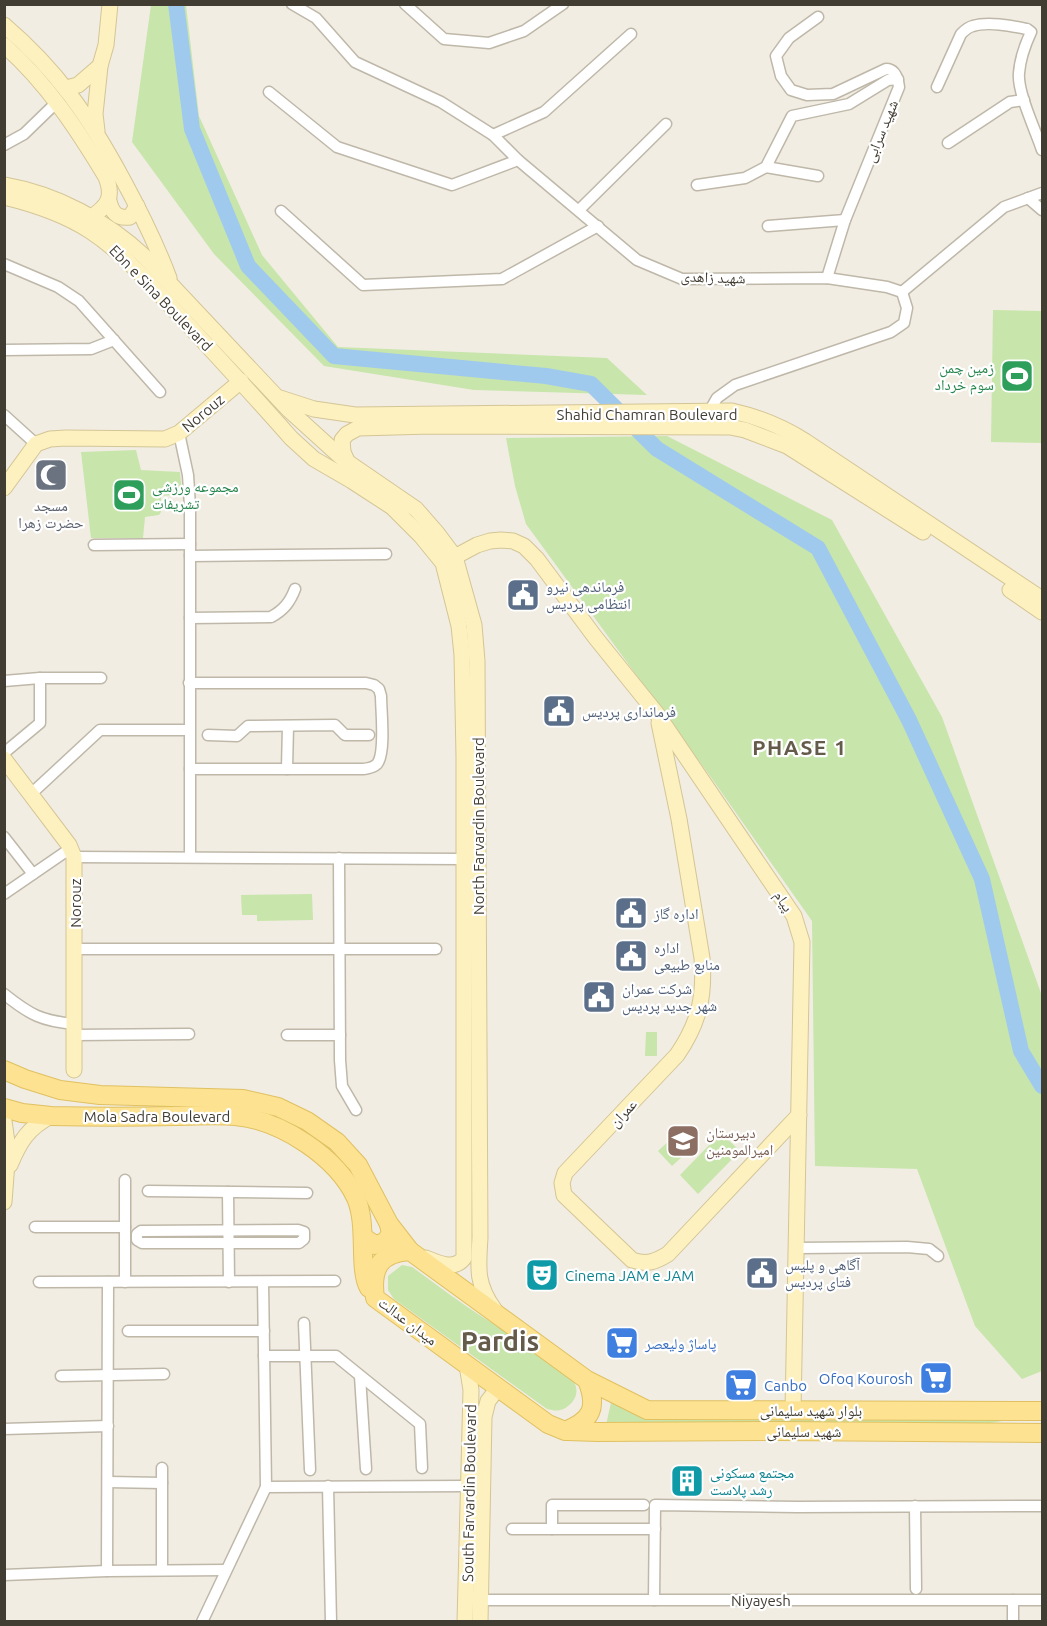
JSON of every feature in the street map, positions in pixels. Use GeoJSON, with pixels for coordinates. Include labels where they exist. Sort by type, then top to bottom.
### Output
{"type":"FeatureCollection","features":[{"type":"Feature","properties":{"kind":"main road"},"geometry":{"type":"LineString","coordinates":[[97,134],[95,114],[110,4]]}},
{"type":"Feature","properties":{"kind":"main road"},"geometry":{"type":"LineString","coordinates":[[4,25],[39,56],[85,114],[137,206],[159,251],[171,287]]}},
{"type":"Feature","properties":{"kind":"main road"},"geometry":{"type":"LineString","coordinates":[[4,45],[27,66],[73,123],[106,177],[110,187],[111,210],[116,216],[122,218],[130,216],[137,206]]}},
{"type":"Feature","properties":{"kind":"main road"},"geometry":{"type":"LineString","coordinates":[[66,88],[78,85],[100,66]]}},
{"type":"Feature","properties":{"kind":"main road","name":"Ebn e Sina Boulevard"},"geometry":{"type":"LineString","coordinates":[[4,185],[63,203],[89,223],[146,279],[291,438]]}},
{"type":"Feature","properties":{"kind":"main road","name":"Ebn e Sina Boulevard"},"geometry":{"type":"LineString","coordinates":[[4,197],[111,228],[134,246],[289,410]]}},
{"type":"Feature","properties":{"kind":"main road"},"geometry":{"type":"LineString","coordinates":[[89,223],[109,201]]}},
{"type":"Feature","properties":{"kind":"main road","name":"Norouz"},"geometry":{"type":"LineString","coordinates":[[36,444],[66,438],[165,439],[179,433],[241,381]]}},
{"type":"Feature","properties":{"kind":"main road","name":"Shahid Chamran Boulevard"},"geometry":{"type":"LineString","coordinates":[[272,394],[297,405],[355,416],[634,412],[709,419],[787,446],[934,539],[1042,612]]}},
{"type":"Feature","properties":{"kind":"main road","name":"North Farvardin Boulevard"},"geometry":{"type":"LineString","coordinates":[[289,410],[333,455]]}},
{"type":"Feature","properties":{"kind":"main road","name":"Shahid Chamran Boulevard"},"geometry":{"type":"LineString","coordinates":[[333,455],[347,434],[358,428],[649,425],[709,419],[732,411],[753,416],[788,430],[1042,599]]}},
{"type":"Feature","properties":{"kind":"main road"},"geometry":{"type":"LineString","coordinates":[[291,438],[295,429],[319,417],[336,414]]}},
{"type":"Feature","properties":{"kind":"main road","name":"North Farvardin Boulevard"},"geometry":{"type":"LineString","coordinates":[[291,438],[333,455],[416,509],[449,560],[474,625],[477,662],[480,1238],[478,1271],[484,1296],[498,1315]]}},
{"type":"Feature","properties":{"kind":"main road"},"geometry":{"type":"LineString","coordinates":[[4,488],[36,444]]}},
{"type":"Feature","properties":{"kind":"main road","name":"پیام"},"geometry":{"type":"LineString","coordinates":[[449,560],[490,541],[513,541],[524,546],[657,714],[785,901],[799,928],[802,942],[793,1410]]}},
{"type":"Feature","properties":{"kind":"main road","name":"North Farvardin Boulevard"},"geometry":{"type":"LineString","coordinates":[[410,1251],[440,1264],[461,1263],[464,1258],[462,655],[449,560]]}},
{"type":"Feature","properties":{"kind":"main road","name":"عمران"},"geometry":{"type":"LineString","coordinates":[[657,714],[679,819],[702,958],[704,981],[701,1005],[690,1036],[677,1055],[565,1173],[562,1184],[564,1195],[632,1260],[645,1264],[656,1262],[668,1254],[799,1115]]}},
{"type":"Feature","properties":{"kind":"main road"},"geometry":{"type":"LineString","coordinates":[[4,759],[73,853]]}},
{"type":"Feature","properties":{"kind":"main road","name":"Norouz"},"geometry":{"type":"LineString","coordinates":[[73,853],[74,1070]]}},
{"type":"Feature","properties":{"kind":"main road","name":"Mola Sadra Boulevard"},"geometry":{"type":"LineString","coordinates":[[4,1070],[25,1079],[70,1091],[100,1095],[243,1099],[279,1107],[307,1121],[337,1142],[358,1165],[389,1224],[410,1251]]}},
{"type":"Feature","properties":{"kind":"main road","name":"Mola Sadra Boulevard"},"geometry":{"type":"LineString","coordinates":[[4,1108],[22,1113],[51,1116],[237,1116],[268,1124],[298,1138],[325,1159],[343,1177],[356,1199],[362,1220],[367,1284],[375,1298]]}},
{"type":"Feature","properties":{"kind":"main road"},"geometry":{"type":"LineString","coordinates":[[6,1176],[17,1149],[28,1132],[37,1123],[51,1116]]}},
{"type":"Feature","properties":{"kind":"main road"},"geometry":{"type":"LineString","coordinates":[[4,1121],[7,1139],[4,1202]]}},
{"type":"Feature","properties":{"kind":"main road"},"geometry":{"type":"LineString","coordinates":[[363,1237],[375,1245],[385,1242],[391,1234],[389,1224]]}},
{"type":"Feature","properties":{"kind":"main road"},"geometry":{"type":"LineString","coordinates":[[410,1251],[587,1380],[593,1394],[589,1415],[582,1424],[566,1431]]}},
{"type":"Feature","properties":{"kind":"main road","name":"میدان عدالت"},"geometry":{"type":"LineString","coordinates":[[410,1251],[395,1252],[379,1262],[372,1280],[375,1298],[548,1424],[566,1431]]}},
{"type":"Feature","properties":{"kind":"main road","name":"South Farvardin Boulevard"},"geometry":{"type":"LineString","coordinates":[[467,1365],[471,1390],[468,1486],[473,1600],[480,1622]]}},
{"type":"Feature","properties":{"kind":"main road","name":"بلوار شهید سلیمانی"},"geometry":{"type":"LineString","coordinates":[[587,1380],[647,1410],[1042,1411]]}},
{"type":"Feature","properties":{"kind":"main road","name":"South Farvardin Boulevard"},"geometry":{"type":"LineString","coordinates":[[465,1622],[473,1600],[484,1417],[488,1401],[498,1388]]}},
{"type":"Feature","properties":{"kind":"main road"},"geometry":{"type":"LineString","coordinates":[[1022,1410],[1022,1432]]}},
{"type":"Feature","properties":{"kind":"main road","name":"شهید سلیمانی"},"geometry":{"type":"LineString","coordinates":[[566,1431],[1042,1432]]}},
{"type":"Feature","properties":{"kind":"street","name":"شهید زاهدی"},"geometry":{"type":"LineString","coordinates":[[292,4],[316,18],[355,62],[441,102],[493,135],[518,160],[637,261],[682,279],[827,278],[887,286],[902,292]]}},
{"type":"Feature","properties":{"kind":"street"},"geometry":{"type":"LineString","coordinates":[[405,4],[444,39],[489,43],[525,30],[564,4]]}},
{"type":"Feature","properties":{"kind":"street"},"geometry":{"type":"LineString","coordinates":[[818,17],[789,38],[776,56],[781,76],[791,90],[807,95],[833,94],[886,69],[890,69],[898,79]]}},
{"type":"Feature","properties":{"kind":"street"},"geometry":{"type":"LineString","coordinates":[[937,87],[961,34],[973,25],[988,24],[1023,28],[1031,32],[1023,52],[1018,75],[1024,100],[1042,150]]}},
{"type":"Feature","properties":{"kind":"street"},"geometry":{"type":"LineString","coordinates":[[493,135],[544,112],[631,34]]}},
{"type":"Feature","properties":{"kind":"street","name":"شهید سرابی"},"geometry":{"type":"LineString","coordinates":[[766,168],[792,116],[849,104],[888,80],[898,79],[899,87],[845,220],[827,278]]}},
{"type":"Feature","properties":{"kind":"street"},"geometry":{"type":"LineString","coordinates":[[270,92],[337,147],[452,185],[518,160]]}},
{"type":"Feature","properties":{"kind":"street"},"geometry":{"type":"LineString","coordinates":[[948,143],[1010,102],[1024,100]]}},
{"type":"Feature","properties":{"kind":"street"},"geometry":{"type":"LineString","coordinates":[[4,145],[24,134],[57,102]]}},
{"type":"Feature","properties":{"kind":"street"},"geometry":{"type":"LineString","coordinates":[[579,210],[666,124]]}},
{"type":"Feature","properties":{"kind":"street"},"geometry":{"type":"LineString","coordinates":[[697,185],[745,178],[766,168],[818,176]]}},
{"type":"Feature","properties":{"kind":"street"},"geometry":{"type":"LineString","coordinates":[[709,419],[717,398],[735,385],[891,332],[904,323],[907,308],[902,292],[1004,207],[1042,193]]}},
{"type":"Feature","properties":{"kind":"street"},"geometry":{"type":"LineString","coordinates":[[1028,198],[1042,210]]}},
{"type":"Feature","properties":{"kind":"street"},"geometry":{"type":"LineString","coordinates":[[281,211],[363,285],[502,279],[598,226]]}},
{"type":"Feature","properties":{"kind":"street"},"geometry":{"type":"LineString","coordinates":[[768,226],[845,220]]}},
{"type":"Feature","properties":{"kind":"street"},"geometry":{"type":"LineString","coordinates":[[4,264],[58,286],[79,301],[160,392]]}},
{"type":"Feature","properties":{"kind":"street"},"geometry":{"type":"LineString","coordinates":[[4,350],[91,349],[114,340]]}},
{"type":"Feature","properties":{"kind":"street"},"geometry":{"type":"LineString","coordinates":[[4,415],[36,444]]}},
{"type":"Feature","properties":{"kind":"street"},"geometry":{"type":"LineString","coordinates":[[179,433],[189,475],[190,857]]}},
{"type":"Feature","properties":{"kind":"street"},"geometry":{"type":"LineString","coordinates":[[94,545],[190,544]]}},
{"type":"Feature","properties":{"kind":"street"},"geometry":{"type":"LineString","coordinates":[[190,556],[386,554]]}},
{"type":"Feature","properties":{"kind":"street"},"geometry":{"type":"LineString","coordinates":[[190,618],[271,617],[282,611],[291,599],[294,589]]}},
{"type":"Feature","properties":{"kind":"street"},"geometry":{"type":"LineString","coordinates":[[4,753],[40,723],[40,678]]}},
{"type":"Feature","properties":{"kind":"street"},"geometry":{"type":"LineString","coordinates":[[4,681],[40,678],[101,678]]}},
{"type":"Feature","properties":{"kind":"street"},"geometry":{"type":"LineString","coordinates":[[189,682],[366,683],[379,689],[381,696],[381,757],[372,768],[189,769]]}},
{"type":"Feature","properties":{"kind":"street"},"geometry":{"type":"LineString","coordinates":[[208,735],[237,736],[248,726],[335,725],[345,735],[369,735]]}},
{"type":"Feature","properties":{"kind":"street"},"geometry":{"type":"LineString","coordinates":[[288,726],[288,770]]}},
{"type":"Feature","properties":{"kind":"street"},"geometry":{"type":"LineString","coordinates":[[31,794],[100,730],[189,730]]}},
{"type":"Feature","properties":{"kind":"street"},"geometry":{"type":"LineString","coordinates":[[4,837],[33,874]]}},
{"type":"Feature","properties":{"kind":"street"},"geometry":{"type":"LineString","coordinates":[[4,894],[33,874],[73,853],[190,857],[463,859]]}},
{"type":"Feature","properties":{"kind":"street"},"geometry":{"type":"LineString","coordinates":[[339,858],[342,1086],[356,1110]]}},
{"type":"Feature","properties":{"kind":"street"},"geometry":{"type":"LineString","coordinates":[[75,949],[436,949]]}},
{"type":"Feature","properties":{"kind":"street"},"geometry":{"type":"LineString","coordinates":[[4,994],[26,1011],[74,1029],[189,1034]]}},
{"type":"Feature","properties":{"kind":"street"},"geometry":{"type":"LineString","coordinates":[[287,1035],[340,1035]]}},
{"type":"Feature","properties":{"kind":"street"},"geometry":{"type":"LineString","coordinates":[[125,1180],[125,1282]]}},
{"type":"Feature","properties":{"kind":"street"},"geometry":{"type":"LineString","coordinates":[[148,1191],[308,1193]]}},
{"type":"Feature","properties":{"kind":"street"},"geometry":{"type":"LineString","coordinates":[[228,1192],[229,1282]]}},
{"type":"Feature","properties":{"kind":"street"},"geometry":{"type":"LineString","coordinates":[[35,1227],[125,1227]]}},
{"type":"Feature","properties":{"kind":"street"},"geometry":{"type":"LineString","coordinates":[[298,1230],[304,1232],[304,1239],[299,1243],[229,1243],[142,1243],[137,1240],[137,1234],[141,1231],[298,1230]]}},
{"type":"Feature","properties":{"kind":"street"},"geometry":{"type":"LineString","coordinates":[[796,1248],[907,1246],[929,1249],[938,1256]]}},
{"type":"Feature","properties":{"kind":"street"},"geometry":{"type":"LineString","coordinates":[[39,1282],[335,1281]]}},
{"type":"Feature","properties":{"kind":"street"},"geometry":{"type":"LineString","coordinates":[[107,1571],[108,1282]]}},
{"type":"Feature","properties":{"kind":"street"},"geometry":{"type":"LineString","coordinates":[[202,1622],[266,1487],[263,1282]]}},
{"type":"Feature","properties":{"kind":"street"},"geometry":{"type":"LineString","coordinates":[[304,1323],[310,1470]]}},
{"type":"Feature","properties":{"kind":"street"},"geometry":{"type":"LineString","coordinates":[[128,1331],[264,1331]]}},
{"type":"Feature","properties":{"kind":"street"},"geometry":{"type":"LineString","coordinates":[[264,1356],[336,1356],[420,1424],[422,1468]]}},
{"type":"Feature","properties":{"kind":"street"},"geometry":{"type":"LineString","coordinates":[[61,1376],[164,1374]]}},
{"type":"Feature","properties":{"kind":"street"},"geometry":{"type":"LineString","coordinates":[[360,1376],[366,1469]]}},
{"type":"Feature","properties":{"kind":"street"},"geometry":{"type":"LineString","coordinates":[[4,1429],[108,1426]]}},
{"type":"Feature","properties":{"kind":"street"},"geometry":{"type":"LineString","coordinates":[[162,1468],[162,1570]]}},
{"type":"Feature","properties":{"kind":"street"},"geometry":{"type":"LineString","coordinates":[[108,1482],[162,1482]]}},
{"type":"Feature","properties":{"kind":"street"},"geometry":{"type":"LineString","coordinates":[[328,1486],[331,1622]]}},
{"type":"Feature","properties":{"kind":"street"},"geometry":{"type":"LineString","coordinates":[[266,1487],[468,1486]]}},
{"type":"Feature","properties":{"kind":"street"},"geometry":{"type":"LineString","coordinates":[[552,1529],[552,1505],[1042,1506]]}},
{"type":"Feature","properties":{"kind":"street"},"geometry":{"type":"LineString","coordinates":[[650,1505],[655,1529],[654,1600]]}},
{"type":"Feature","properties":{"kind":"street"},"geometry":{"type":"LineString","coordinates":[[915,1506],[916,1589]]}},
{"type":"Feature","properties":{"kind":"street"},"geometry":{"type":"LineString","coordinates":[[512,1528],[655,1529]]}},
{"type":"Feature","properties":{"kind":"street"},"geometry":{"type":"LineString","coordinates":[[4,1575],[226,1570]]}},
{"type":"Feature","properties":{"kind":"street","name":"Niyayesh"},"geometry":{"type":"LineString","coordinates":[[473,1600],[1042,1600]]}},
{"type":"Feature","properties":{"kind":"street"},"geometry":{"type":"LineString","coordinates":[[1013,1600],[1013,1622]]}},
{"type":"Feature","properties":{"kind":"green space"},"geometry":{"type":"Polygon","coordinates":[[[151,5],[186,5],[199,116],[262,255],[338,347],[607,358],[647,395],[474,390],[324,366],[214,254],[132,142],[151,5]]]}},
{"type":"Feature","properties":{"kind":"green space","name":"زمین چمن سوم خرداد"},"geometry":{"type":"Polygon","coordinates":[[[993,310],[1042,311],[1042,443],[991,442],[993,310]]]}},
{"type":"Feature","properties":{"kind":"green space"},"geometry":{"type":"Polygon","coordinates":[[[667,436],[832,520],[942,717],[1042,996],[1042,1371],[1022,1379],[975,1326],[917,1169],[815,1166],[812,921],[710,776],[526,524],[515,486],[506,438],[667,436]]]}},
{"type":"Feature","properties":{"kind":"green space","name":"مجموعه ورزشی تشریفات"},"geometry":{"type":"Polygon","coordinates":[[[136,450],[141,470],[180,472],[182,494],[161,496],[159,515],[145,517],[143,538],[91,538],[81,452],[136,450]]]}},
{"type":"Feature","properties":{"kind":"green space"},"geometry":{"type":"Polygon","coordinates":[[[312,894],[313,920],[257,921],[257,915],[242,915],[241,895],[312,894]]]}},
{"type":"Feature","properties":{"kind":"green space"},"geometry":{"type":"Polygon","coordinates":[[[646,1032],[657,1032],[657,1056],[645,1056],[646,1032]]]}},
{"type":"Feature","properties":{"kind":"green space"},"geometry":{"type":"Polygon","coordinates":[[[684,1127],[698,1142],[672,1166],[658,1151],[684,1127]]]}},
{"type":"Feature","properties":{"kind":"green space"},"geometry":{"type":"Polygon","coordinates":[[[721,1133],[740,1151],[698,1194],[680,1175],[721,1133]]]}},
{"type":"Feature","properties":{"kind":"green space"},"geometry":{"type":"Polygon","coordinates":[[[402,1265],[412,1267],[475,1312],[557,1364],[576,1385],[576,1395],[573,1401],[560,1410],[547,1409],[394,1299],[388,1290],[388,1276],[402,1265]]]}},
{"type":"Feature","properties":{"kind":"green space"},"geometry":{"type":"Polygon","coordinates":[[[612,1398],[648,1416],[1007,1416],[1008,1420],[979,1425],[606,1425],[612,1398]]]}},
{"type":"Feature","properties":{"kind":"waterway"},"geometry":{"type":"LineString","coordinates":[[176,4],[192,129],[248,266],[334,356],[546,376],[591,384],[657,449],[818,548],[909,720],[982,879],[1021,1051],[1042,1086]]}},
{"type":"Feature","properties":{"kind":"place","name":"زمین چمن سوم خرداد"},"geometry":{"type":"Point","coordinates":[1017,376]}},
{"type":"Feature","properties":{"kind":"place","name":"مسجد حضرت زهرا"},"geometry":{"type":"Point","coordinates":[51,475]}},
{"type":"Feature","properties":{"kind":"place","name":"مجموعه ورزشی تشریفات"},"geometry":{"type":"Point","coordinates":[129,495]}},
{"type":"Feature","properties":{"kind":"place","name":"فرماندهی نیرو انتظامی پردیس"},"geometry":{"type":"Point","coordinates":[523,595]}},
{"type":"Feature","properties":{"kind":"place","name":"فرمانداری پردیس"},"geometry":{"type":"Point","coordinates":[559,711]}},
{"type":"Feature","properties":{"kind":"place","name":"اداره گاز"},"geometry":{"type":"Point","coordinates":[631,913]}},
{"type":"Feature","properties":{"kind":"place","name":"اداره منابع طبیعی"},"geometry":{"type":"Point","coordinates":[631,956]}},
{"type":"Feature","properties":{"kind":"place","name":"شرکت عمران شهر جدید پردیس"},"geometry":{"type":"Point","coordinates":[599,997]}},
{"type":"Feature","properties":{"kind":"place","name":"دبیرستان امیرالمومنین"},"geometry":{"type":"Point","coordinates":[683,1141]}},
{"type":"Feature","properties":{"kind":"place","name":"آگاهی و پلیس فتای پردیس"},"geometry":{"type":"Point","coordinates":[762,1273]}},
{"type":"Feature","properties":{"kind":"place","name":"Cinema JAM e JAM"},"geometry":{"type":"Point","coordinates":[542,1275]}},
{"type":"Feature","properties":{"kind":"place","name":"پاساژ ولیعصر"},"geometry":{"type":"Point","coordinates":[622,1343]}},
{"type":"Feature","properties":{"kind":"place","name":"Ofoq Kourosh"},"geometry":{"type":"Point","coordinates":[936,1378]}},
{"type":"Feature","properties":{"kind":"place","name":"Canbo"},"geometry":{"type":"Point","coordinates":[741,1385]}},
{"type":"Feature","properties":{"kind":"place","name":"مجتمع مسکونی رشد پلاست"},"geometry":{"type":"Point","coordinates":[687,1481]}},
{"type":"Feature","properties":{"kind":"district","name":"PHASE 1"},"geometry":{"type":"Point","coordinates":[800,747]}},
{"type":"Feature","properties":{"kind":"district","name":"Pardis"},"geometry":{"type":"Point","coordinates":[500,1341]}}]}
